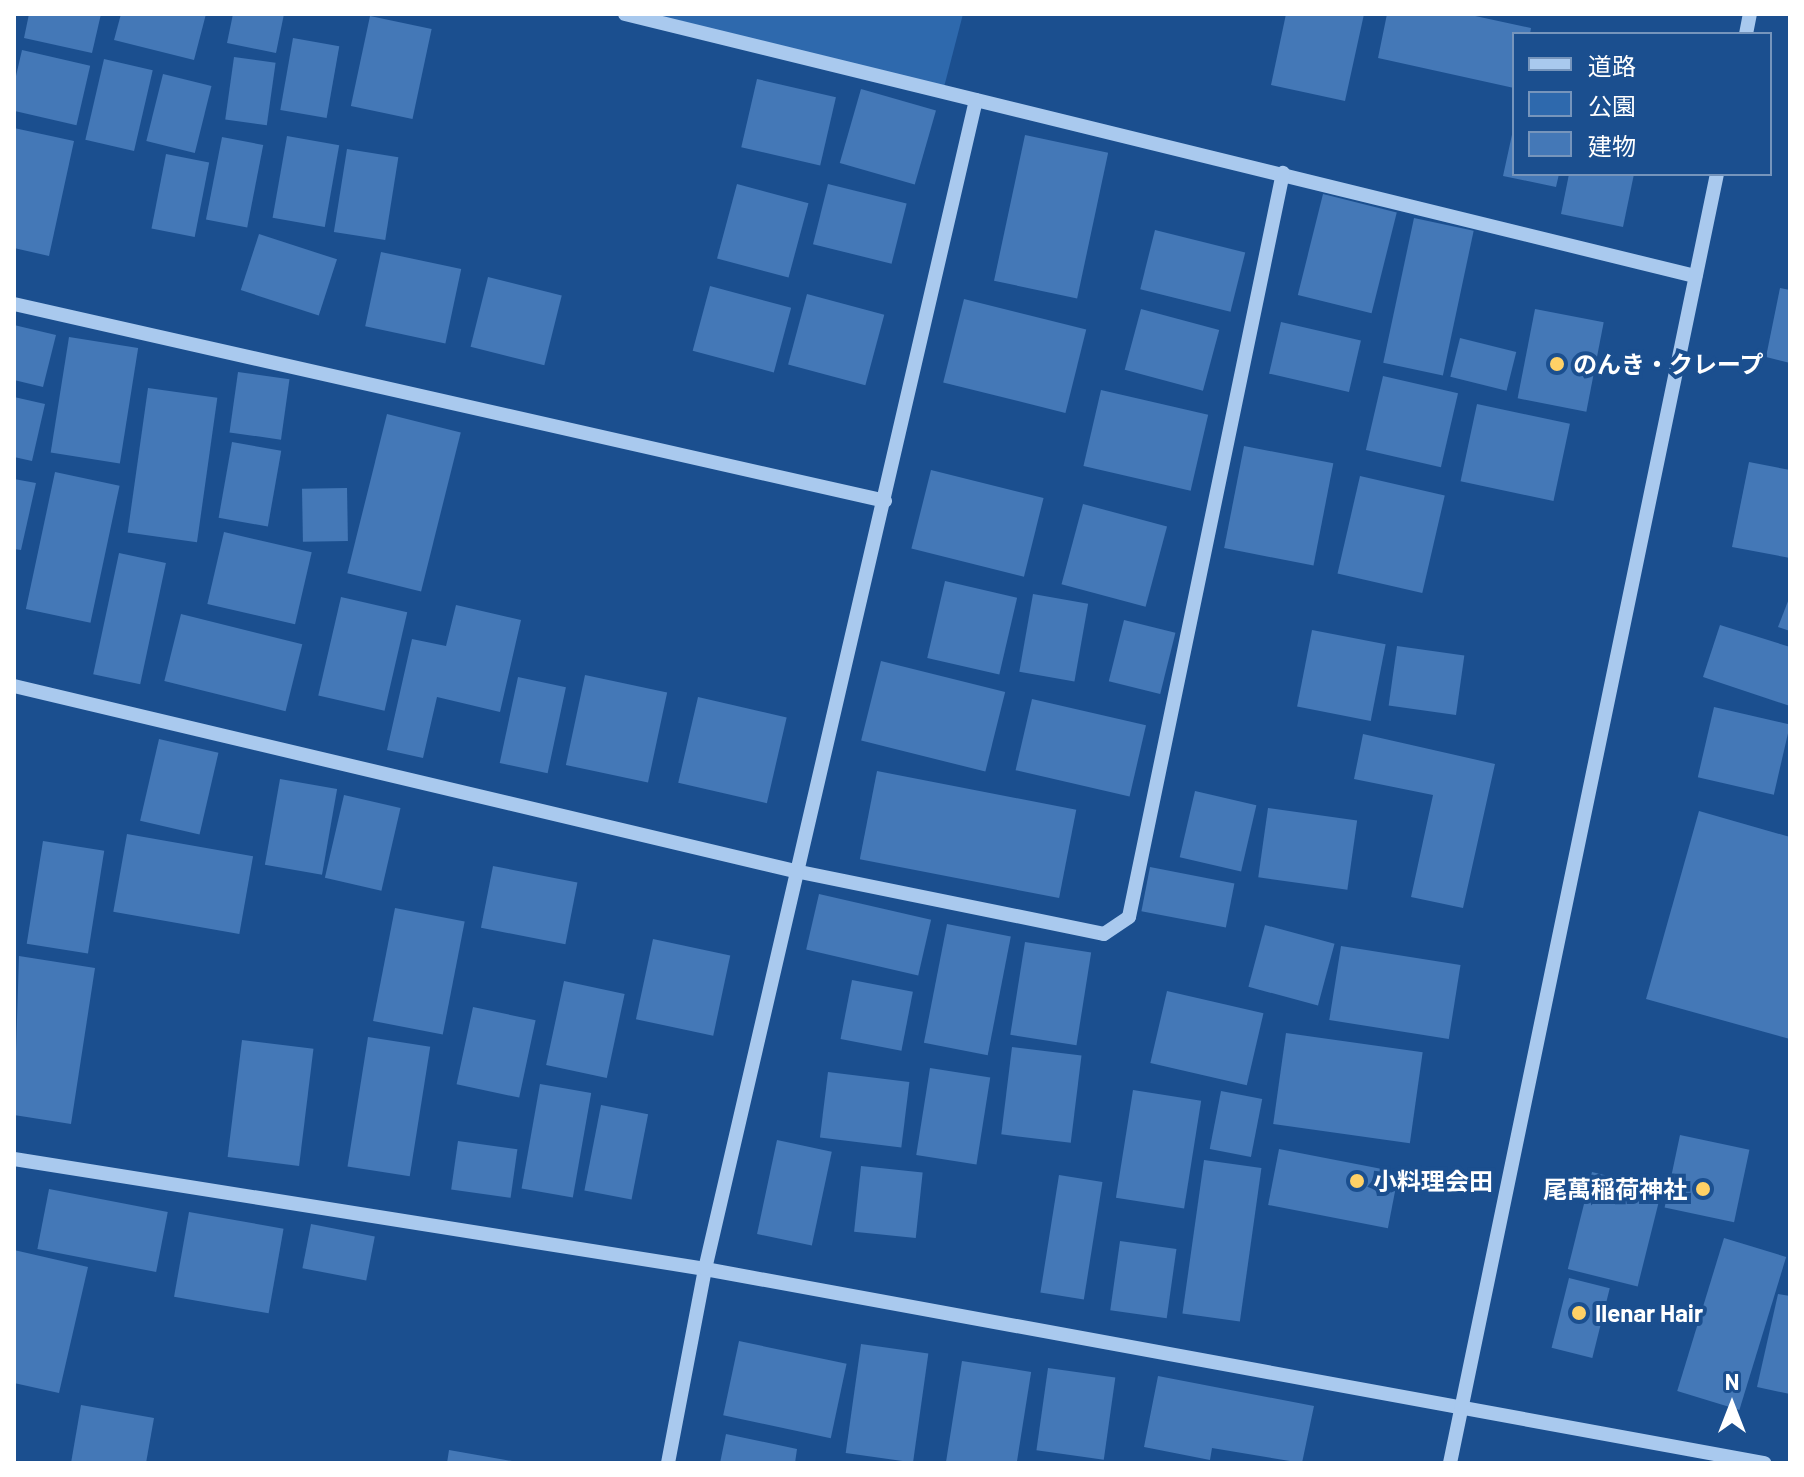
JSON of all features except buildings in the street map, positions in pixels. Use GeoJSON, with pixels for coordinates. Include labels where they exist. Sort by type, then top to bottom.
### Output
{"type":"FeatureCollection","features":[{"type":"Feature","properties":{"kind":"street"},"geometry":{"type":"LineString","coordinates":[[625,14],[1695,276]]}},
{"type":"Feature","properties":{"kind":"street"},"geometry":{"type":"LineString","coordinates":[[668,1463],[705,1269],[976,100]]}},
{"type":"Feature","properties":{"kind":"street"},"geometry":{"type":"LineString","coordinates":[[14,686],[795,871],[1104,934],[1129,917],[1283,173]]}},
{"type":"Feature","properties":{"kind":"street"},"geometry":{"type":"LineString","coordinates":[[1450,1463],[1717,176]]}},
{"type":"Feature","properties":{"kind":"street"},"geometry":{"type":"LineString","coordinates":[[14,304],[885,501]]}},
{"type":"Feature","properties":{"kind":"street"},"geometry":{"type":"LineString","coordinates":[[14,1159],[705,1269],[1764,1463]]}},
{"type":"Feature","properties":{"kind":"green space"},"geometry":{"type":"Polygon","coordinates":[[[625,14],[963,14],[943,91],[625,14]]]}},
{"type":"Feature","properties":{"kind":"place","name":"のんき・クレープ"},"geometry":{"type":"Point","coordinates":[1557,364]}},
{"type":"Feature","properties":{"kind":"place","name":"小料理会田"},"geometry":{"type":"Point","coordinates":[1357,1181]}},
{"type":"Feature","properties":{"kind":"place","name":"尾萬稲荷神社"},"geometry":{"type":"Point","coordinates":[1703,1189]}},
{"type":"Feature","properties":{"kind":"place","name":"Ilenar Hair"},"geometry":{"type":"Point","coordinates":[1579,1313]}}]}
